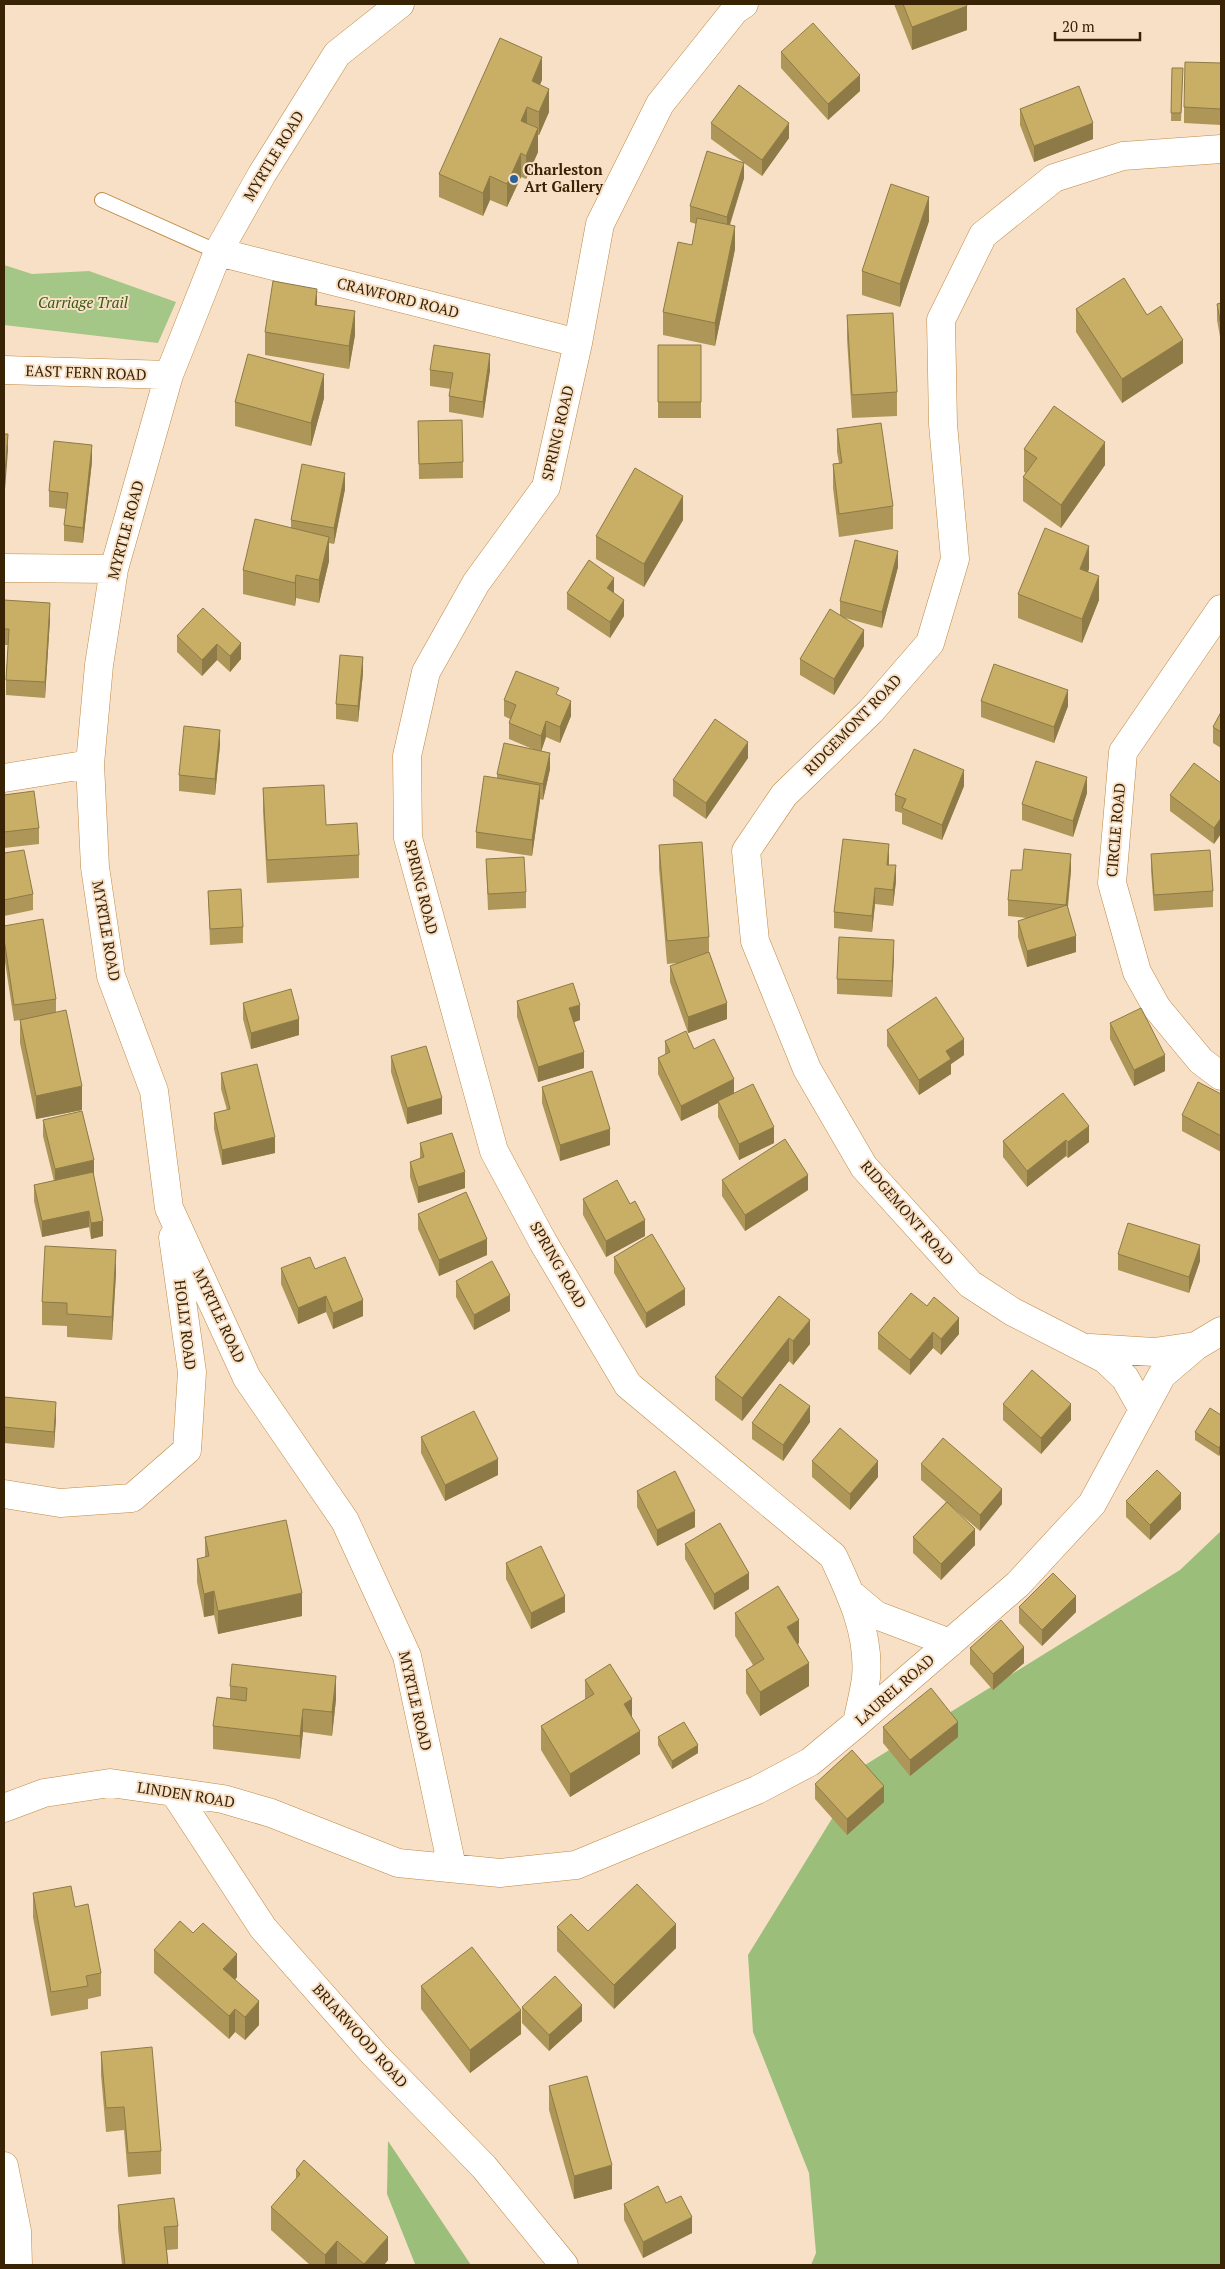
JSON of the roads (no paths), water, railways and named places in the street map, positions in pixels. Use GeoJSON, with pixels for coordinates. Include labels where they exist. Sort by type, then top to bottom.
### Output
{"type":"FeatureCollection","features":[{"type":"Feature","properties":{"kind":"street","name":"MYRTLE ROAD"},"geometry":{"type":"LineString","coordinates":[[400,4],[337,54],[262,174],[218,252],[169,375],[114,569],[99,665],[90,764],[95,867],[111,976],[154,1091],[169,1208],[246,1378],[345,1521],[407,1656],[452,1867]]}},
{"type":"Feature","properties":{"kind":"street","name":"SPRING ROAD"},"geometry":{"type":"LineString","coordinates":[[744,4],[735,10],[660,104],[600,224],[578,343],[546,487],[476,583],[426,672],[407,756],[408,838],[494,1151],[548,1251],[628,1385],[833,1556],[851,1594],[863,1629],[866,1676],[857,1724]]}},
{"type":"Feature","properties":{"kind":"street","name":"RIDGEMONT ROAD"},"geometry":{"type":"LineString","coordinates":[[1143,1410],[1134,1392],[1117,1368],[1085,1348],[1012,1312],[970,1284],[864,1167],[807,1069],[755,941],[746,851],[784,795],[871,711],[930,643],[955,559],[943,424],[941,320],[983,235],[1054,178],[1123,156],[1221,149]]}},
{"type":"Feature","properties":{"kind":"street","name":"CRAWFORD ROAD"},"geometry":{"type":"LineString","coordinates":[[218,252],[578,343]]}},
{"type":"Feature","properties":{"kind":"street","name":"EAST FERN ROAD"},"geometry":{"type":"LineString","coordinates":[[4,370],[169,375]]}},
{"type":"Feature","properties":{"kind":"street"},"geometry":{"type":"LineString","coordinates":[[4,568],[114,569]]}},
{"type":"Feature","properties":{"kind":"street","name":"CIRCLE ROAD"},"geometry":{"type":"LineString","coordinates":[[1221,609],[1123,752],[1112,883],[1137,972],[1157,1008],[1202,1062],[1221,1076]]}},
{"type":"Feature","properties":{"kind":"street"},"geometry":{"type":"LineString","coordinates":[[4,778],[90,764]]}},
{"type":"Feature","properties":{"kind":"street","name":"HOLLY ROAD"},"geometry":{"type":"LineString","coordinates":[[4,1494],[60,1503],[132,1498],[187,1450],[192,1372],[169,1208]]}},
{"type":"Feature","properties":{"kind":"street","name":"LAUREL ROAD"},"geometry":{"type":"LineString","coordinates":[[452,1867],[500,1873],[576,1865],[757,1790],[810,1762],[857,1724],[1018,1584],[1092,1504],[1162,1375],[1196,1346],[1221,1331]]}},
{"type":"Feature","properties":{"kind":"street","name":"RIDGEMONT ROAD"},"geometry":{"type":"LineString","coordinates":[[1085,1348],[1154,1352],[1196,1346]]}},
{"type":"Feature","properties":{"kind":"street","name":"SPRING ROAD"},"geometry":{"type":"LineString","coordinates":[[851,1594],[876,1615],[950,1643]]}},
{"type":"Feature","properties":{"kind":"street","name":"LINDEN ROAD"},"geometry":{"type":"LineString","coordinates":[[4,1808],[44,1793],[110,1783],[223,1799],[271,1813],[398,1863],[452,1867]]}},
{"type":"Feature","properties":{"kind":"street","name":"BRIARWOOD ROAD"},"geometry":{"type":"LineString","coordinates":[[174,1792],[263,1928],[374,2054],[484,2167],[564,2265]]}},
{"type":"Feature","properties":{"kind":"street"},"geometry":{"type":"LineString","coordinates":[[4,2166],[17,2231],[18,2265]]}},
{"type":"Feature","properties":{"kind":"lane"},"geometry":{"type":"LineString","coordinates":[[102,200],[218,252]]}},
{"type":"Feature","properties":{"kind":"place","name":"Charleston Art Gallery"},"geometry":{"type":"Point","coordinates":[514,179]}},
{"type":"Feature","properties":{"kind":"park label","name":"Carriage Trail"},"geometry":{"type":"Point","coordinates":[83,303]}}]}
